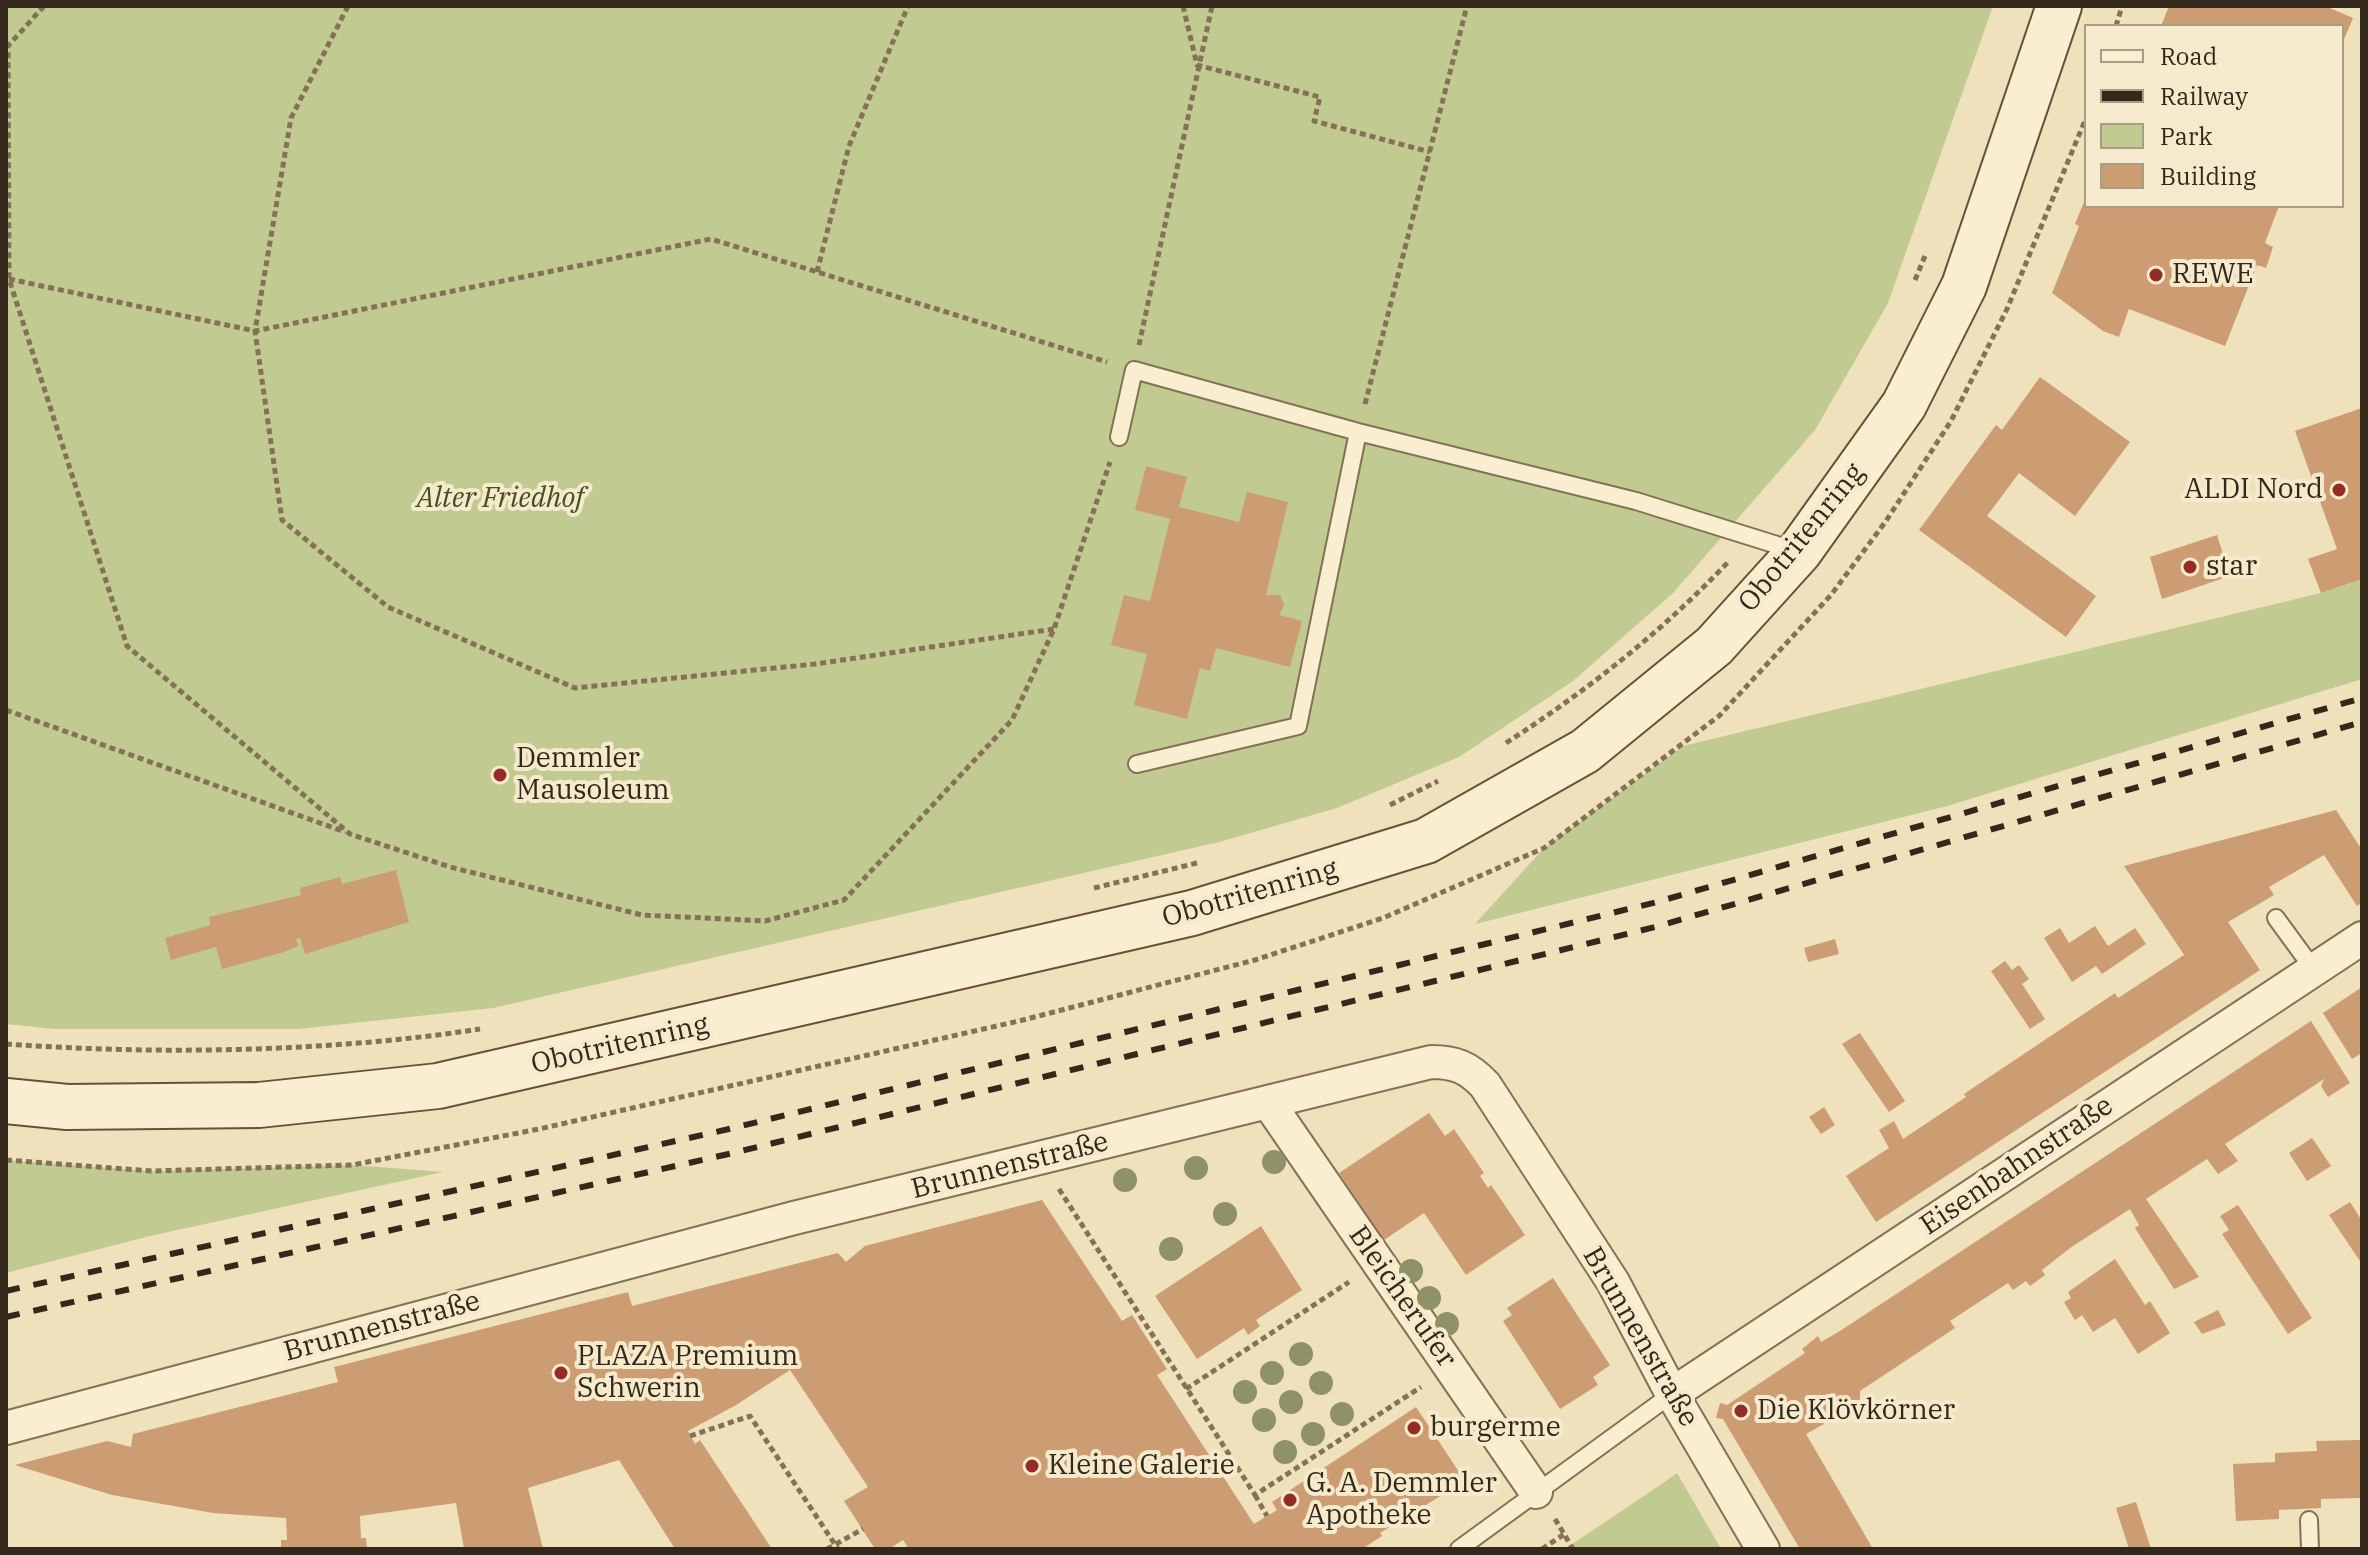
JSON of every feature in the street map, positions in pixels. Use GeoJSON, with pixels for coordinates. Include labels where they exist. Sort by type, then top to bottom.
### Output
{"type":"FeatureCollection","features":[{"type":"Feature","properties":{"kind":"street","name":"Obotritenring"},"geometry":{"type":"LineString","coordinates":[[6,1101],[67,1107],[259,1105],[438,1086],[1207,909],[1426,841],[1585,751],[1714,646],[1799,552],[1904,405],[1964,286],[2059,6]]}},
{"type":"Feature","properties":{"kind":"street","name":"Eisenbahnstraße"},"geometry":{"type":"LineString","coordinates":[[1672,1394],[2362,938]]}},
{"type":"Feature","properties":{"kind":"street","name":"Brunnenstraße"},"geometry":{"type":"LineString","coordinates":[[6,1428],[794,1218],[1431,1062],[1468,1068],[1485,1085],[1613,1282],[1672,1394],[1763,1549]]}},
{"type":"Feature","properties":{"kind":"street","name":"Bleicherufer"},"geometry":{"type":"LineString","coordinates":[[1268,1102],[1536,1492]]}},
{"type":"Feature","properties":{"kind":"lane"},"geometry":{"type":"LineString","coordinates":[[1119,437],[1134,370],[1358,432],[1636,501],[1799,552]]}},
{"type":"Feature","properties":{"kind":"lane"},"geometry":{"type":"LineString","coordinates":[[1137,764],[1298,726],[1358,432]]}},
{"type":"Feature","properties":{"kind":"lane"},"geometry":{"type":"LineString","coordinates":[[2276,918],[2314,970]]}},
{"type":"Feature","properties":{"kind":"lane"},"geometry":{"type":"LineString","coordinates":[[1459,1549],[1672,1394]]}},
{"type":"Feature","properties":{"kind":"lane"},"geometry":{"type":"LineString","coordinates":[[2309,1520],[2310,1549]]}},
{"type":"Feature","properties":{"kind":"path"},"geometry":{"type":"LineString","coordinates":[[44,6],[8,46],[9,279],[127,646],[350,834]]}},
{"type":"Feature","properties":{"kind":"path"},"geometry":{"type":"LineString","coordinates":[[348,6],[291,118],[255,331],[282,520],[388,607],[575,688],[815,664],[1054,629]]}},
{"type":"Feature","properties":{"kind":"path"},"geometry":{"type":"LineString","coordinates":[[817,272],[849,146],[908,6]]}},
{"type":"Feature","properties":{"kind":"path"},"geometry":{"type":"LineString","coordinates":[[1183,6],[1197,65]]}},
{"type":"Feature","properties":{"kind":"path"},"geometry":{"type":"LineString","coordinates":[[9,279],[255,331],[711,239],[1134,370],[1212,6]]}},
{"type":"Feature","properties":{"kind":"path"},"geometry":{"type":"LineString","coordinates":[[1358,432],[1467,6]]}},
{"type":"Feature","properties":{"kind":"path"},"geometry":{"type":"LineString","coordinates":[[1197,65],[1320,97],[1314,121],[1430,152]]}},
{"type":"Feature","properties":{"kind":"path"},"geometry":{"type":"LineString","coordinates":[[6,1160],[152,1171],[352,1165],[539,1129],[1019,1021],[1255,960],[1383,918],[1544,848],[1719,716],[1841,583],[1886,521],[1951,421],[2007,309],[2084,123]]}},
{"type":"Feature","properties":{"kind":"path"},"geometry":{"type":"LineString","coordinates":[[6,710],[450,867],[642,915],[765,921],[844,900],[1012,720],[1054,629],[1119,437]]}},
{"type":"Feature","properties":{"kind":"path"},"geometry":{"type":"LineString","coordinates":[[1039,1158],[1152,1341],[1267,1516]]}},
{"type":"Feature","properties":{"kind":"path"},"geometry":{"type":"LineString","coordinates":[[1186,1389],[1379,1262]]}},
{"type":"Feature","properties":{"kind":"path"},"geometry":{"type":"LineString","coordinates":[[1255,1495],[1452,1368]]}},
{"type":"Feature","properties":{"kind":"path"},"geometry":{"type":"LineString","coordinates":[[690,1436],[750,1416],[837,1548]]}},
{"type":"Feature","properties":{"kind":"path"},"geometry":{"type":"LineString","coordinates":[[827,1549],[837,1548],[863,1529]]}},
{"type":"Feature","properties":{"kind":"path"},"geometry":{"type":"LineString","coordinates":[[1542,1549],[1566,1533]]}},
{"type":"Feature","properties":{"kind":"green space","name":"Alter Friedhof"},"geometry":{"type":"Polygon","coordinates":[[[6,6],[1993,6],[1888,303],[1815,430],[1673,593],[1573,681],[1459,757],[1337,808],[1219,842],[493,1008],[298,1029],[55,1029],[6,1024],[6,6]]]}},
{"type":"Feature","properties":{"kind":"green space"},"geometry":{"type":"Polygon","coordinates":[[[2362,579],[2362,679],[1947,806],[1475,924],[1544,848],[1683,746],[2321,593],[2362,579]]]}},
{"type":"Feature","properties":{"kind":"green space"},"geometry":{"type":"Polygon","coordinates":[[[6,1160],[152,1171],[352,1165],[443,1172],[150,1236],[6,1273],[6,1160]]]}},
{"type":"Feature","properties":{"kind":"green space"},"geometry":{"type":"Polygon","coordinates":[[[1677,1473],[1721,1549],[1565,1549],[1666,1481],[1677,1473]]]}},
{"type":"Feature","properties":{"kind":"building"},"geometry":{"type":"Polygon","coordinates":[[[2169,6],[2325,6],[2353,18],[2344,39],[2344,24],[2162,24],[2169,6]]]}},
{"type":"Feature","properties":{"kind":"building","name":"REWE"},"geometry":{"type":"Polygon","coordinates":[[[2084,202],[2084,208],[2278,208],[2265,243],[2273,247],[2266,268],[2257,265],[2225,346],[2129,309],[2119,337],[2103,331],[2052,293],[2079,226],[2075,224],[2084,202]]]}},
{"type":"Feature","properties":{"kind":"building"},"geometry":{"type":"Polygon","coordinates":[[[2040,377],[2130,442],[2075,516],[2019,473],[1987,516],[2096,596],[2066,637],[1919,530],[1996,425],[2002,430],[2040,377]]]}},
{"type":"Feature","properties":{"kind":"building","name":"ALDI Nord"},"geometry":{"type":"Polygon","coordinates":[[[2362,408],[2362,579],[2321,593],[2308,559],[2337,549],[2295,431],[2362,408]]]}},
{"type":"Feature","properties":{"kind":"building"},"geometry":{"type":"Polygon","coordinates":[[[1146,466],[1187,477],[1179,507],[1239,522],[1247,492],[1288,502],[1266,595],[1280,595],[1284,605],[1279,615],[1302,621],[1290,667],[1216,648],[1210,671],[1200,668],[1187,719],[1134,705],[1147,654],[1111,645],[1124,595],[1150,601],[1170,519],[1135,510],[1146,466]]]}},
{"type":"Feature","properties":{"kind":"building","name":"star"},"geometry":{"type":"Polygon","coordinates":[[[2217,535],[2230,576],[2162,599],[2150,557],[2217,535]]]}},
{"type":"Feature","properties":{"kind":"building"},"geometry":{"type":"Polygon","coordinates":[[[2336,810],[2362,850],[2362,902],[2357,906],[2324,855],[2269,887],[2274,895],[2228,922],[2260,970],[1876,1222],[1846,1176],[1889,1148],[1879,1130],[1894,1121],[1903,1139],[1966,1097],[1964,1094],[2115,993],[2118,998],[2184,955],[2189,962],[2124,866],[2336,810]]]}},
{"type":"Feature","properties":{"kind":"building"},"geometry":{"type":"Polygon","coordinates":[[[396,870],[409,922],[305,954],[300,938],[296,939],[298,946],[284,952],[222,969],[216,947],[171,960],[165,938],[210,925],[209,917],[301,895],[300,888],[340,877],[342,884],[396,870]]]}},
{"type":"Feature","properties":{"kind":"building"},"geometry":{"type":"Polygon","coordinates":[[[2095,926],[2108,946],[2135,928],[2146,944],[2102,974],[2096,966],[2072,982],[2044,938],[2060,928],[2069,943],[2095,926]]]}},
{"type":"Feature","properties":{"kind":"building"},"geometry":{"type":"Polygon","coordinates":[[[1835,939],[1839,954],[1808,962],[1804,948],[1835,939]]]}},
{"type":"Feature","properties":{"kind":"building"},"geometry":{"type":"Polygon","coordinates":[[[2005,961],[2012,970],[2019,965],[2029,979],[2022,984],[2045,1019],[2030,1029],[1991,971],[2005,961]]]}},
{"type":"Feature","properties":{"kind":"building"},"geometry":{"type":"Polygon","coordinates":[[[2362,987],[2362,1053],[2352,1059],[2323,1013],[2362,987]]]}},
{"type":"Feature","properties":{"kind":"building"},"geometry":{"type":"Polygon","coordinates":[[[2311,1021],[2350,1083],[2328,1097],[2321,1086],[2324,1079],[2225,1144],[2238,1161],[2218,1174],[2207,1159],[2146,1199],[2199,1277],[2174,1289],[2135,1228],[2139,1225],[2130,1209],[2070,1248],[2042,1270],[2045,1275],[2030,1286],[2026,1281],[2013,1290],[2008,1283],[1950,1321],[1955,1328],[1860,1391],[1860,1399],[1854,1407],[1844,1410],[1835,1408],[1820,1417],[1824,1424],[1806,1434],[1873,1549],[1800,1549],[1723,1419],[1716,1418],[1720,1403],[1727,1405],[1805,1353],[1802,1349],[1818,1336],[1821,1342],[1840,1331],[2311,1021]]]}},
{"type":"Feature","properties":{"kind":"building"},"geometry":{"type":"Polygon","coordinates":[[[1860,1033],[1905,1101],[1889,1112],[1842,1044],[1860,1033]]]}},
{"type":"Feature","properties":{"kind":"building"},"geometry":{"type":"Polygon","coordinates":[[[1824,1107],[1835,1125],[1821,1134],[1809,1117],[1824,1107]]]}},
{"type":"Feature","properties":{"kind":"building"},"geometry":{"type":"Polygon","coordinates":[[[1429,1113],[1445,1136],[1454,1129],[1484,1173],[1480,1176],[1488,1188],[1491,1185],[1525,1235],[1466,1275],[1424,1213],[1384,1240],[1339,1173],[1429,1113]]]}},
{"type":"Feature","properties":{"kind":"building"},"geometry":{"type":"Polygon","coordinates":[[[2312,1138],[2331,1166],[2307,1181],[2289,1153],[2312,1138]]]}},
{"type":"Feature","properties":{"kind":"building","name":"PLAZA Premium Schwerin"},"geometry":{"type":"Polygon","coordinates":[[[1042,1200],[1122,1321],[1132,1315],[1167,1369],[1157,1375],[1254,1524],[1277,1510],[1272,1502],[1416,1407],[1465,1481],[1380,1533],[1382,1536],[1362,1549],[909,1549],[903,1540],[889,1549],[875,1549],[844,1501],[868,1487],[790,1370],[688,1431],[695,1444],[700,1440],[772,1549],[675,1549],[619,1460],[528,1488],[543,1549],[464,1549],[456,1503],[360,1516],[361,1538],[366,1538],[367,1549],[281,1549],[281,1540],[287,1540],[286,1518],[213,1513],[112,1495],[15,1465],[107,1441],[131,1447],[133,1434],[338,1382],[334,1367],[628,1292],[632,1306],[838,1253],[846,1262],[865,1246],[1042,1200]]]}},
{"type":"Feature","properties":{"kind":"building"},"geometry":{"type":"Polygon","coordinates":[[[2350,1202],[2362,1221],[2362,1264],[2329,1215],[2350,1202]]]}},
{"type":"Feature","properties":{"kind":"building"},"geometry":{"type":"Polygon","coordinates":[[[2238,1205],[2312,1318],[2288,1334],[2222,1234],[2229,1230],[2220,1216],[2238,1205]]]}},
{"type":"Feature","properties":{"kind":"building"},"geometry":{"type":"Polygon","coordinates":[[[1261,1226],[1302,1290],[1256,1320],[1260,1326],[1248,1335],[1244,1328],[1197,1359],[1155,1296],[1261,1226]]]}},
{"type":"Feature","properties":{"kind":"building"},"geometry":{"type":"Polygon","coordinates":[[[2115,1259],[2145,1305],[2150,1301],[2170,1333],[2138,1354],[2115,1318],[2093,1332],[2082,1315],[2075,1320],[2064,1302],[2071,1298],[2068,1292],[2115,1259]]]}},
{"type":"Feature","properties":{"kind":"building"},"geometry":{"type":"Polygon","coordinates":[[[1553,1278],[1610,1365],[1593,1377],[1598,1385],[1560,1409],[1503,1321],[1512,1315],[1507,1308],[1553,1278]]]}},
{"type":"Feature","properties":{"kind":"building"},"geometry":{"type":"Polygon","coordinates":[[[2218,1310],[2226,1325],[2202,1334],[2194,1322],[2218,1310]]]}},
{"type":"Feature","properties":{"kind":"building"},"geometry":{"type":"Polygon","coordinates":[[[2360,1440],[2362,1498],[2321,1499],[2321,1508],[2279,1510],[2279,1519],[2236,1521],[2233,1464],[2275,1462],[2275,1453],[2317,1451],[2316,1441],[2360,1440]]]}},
{"type":"Feature","properties":{"kind":"building"},"geometry":{"type":"Polygon","coordinates":[[[2136,1502],[2151,1549],[2129,1549],[2116,1508],[2136,1502]]]}},
{"type":"Feature","properties":{"kind":"railway"},"geometry":{"type":"LineString","coordinates":[[6,1291],[729,1129],[1657,902],[2362,698]]}},
{"type":"Feature","properties":{"kind":"railway"},"geometry":{"type":"LineString","coordinates":[[6,1317],[733,1153],[1655,927],[2362,722]]}},
{"type":"Feature","properties":{"kind":"place","name":"REWE"},"geometry":{"type":"Point","coordinates":[2156,275]}},
{"type":"Feature","properties":{"kind":"place","name":"ALDI Nord"},"geometry":{"type":"Point","coordinates":[2339,490]}},
{"type":"Feature","properties":{"kind":"place","name":"star"},"geometry":{"type":"Point","coordinates":[2190,567]}},
{"type":"Feature","properties":{"kind":"place","name":"Demmler Mausoleum"},"geometry":{"type":"Point","coordinates":[500,775]}},
{"type":"Feature","properties":{"kind":"place","name":"PLAZA Premium Schwerin"},"geometry":{"type":"Point","coordinates":[561,1373]}},
{"type":"Feature","properties":{"kind":"place","name":"Die Klövkörner"},"geometry":{"type":"Point","coordinates":[1741,1411]}},
{"type":"Feature","properties":{"kind":"place","name":"burgerme"},"geometry":{"type":"Point","coordinates":[1414,1428]}},
{"type":"Feature","properties":{"kind":"place","name":"Kleine Galerie"},"geometry":{"type":"Point","coordinates":[1032,1466]}},
{"type":"Feature","properties":{"kind":"place","name":"G. A. Demmler Apotheke"},"geometry":{"type":"Point","coordinates":[1290,1500]}}]}
